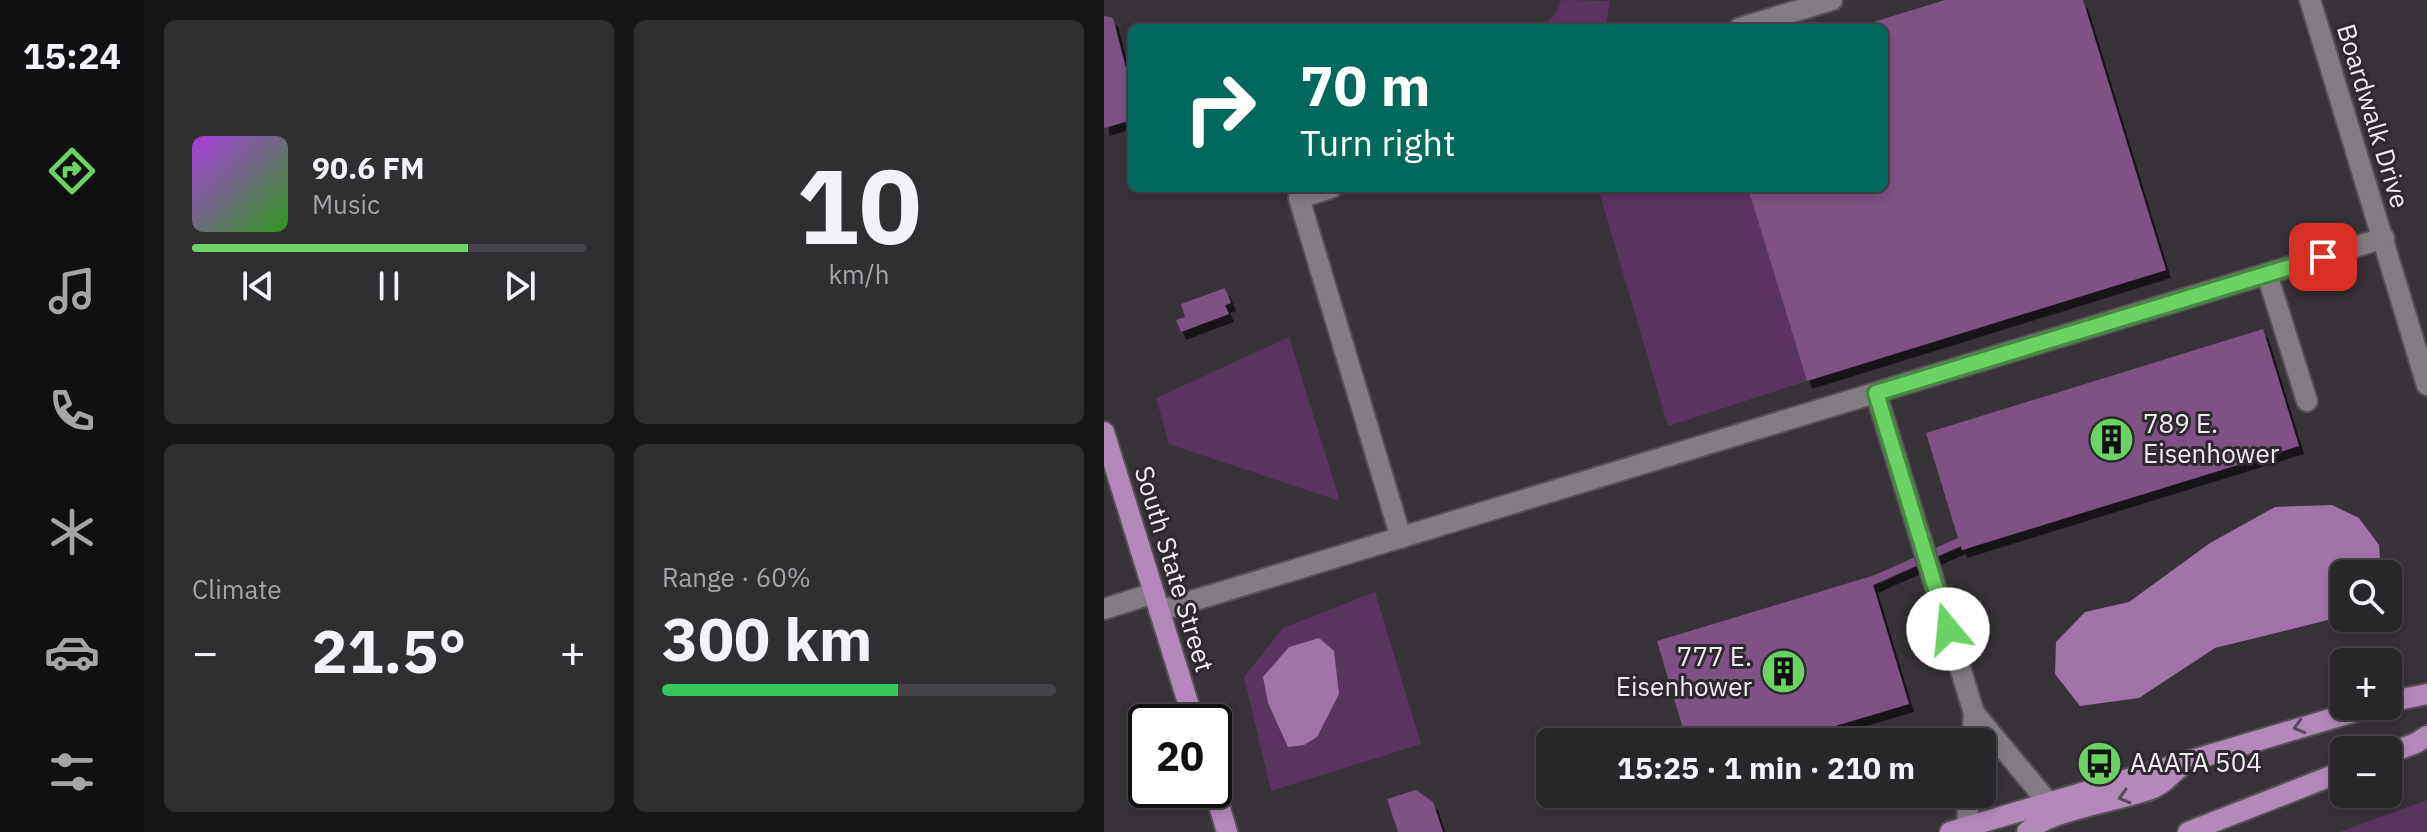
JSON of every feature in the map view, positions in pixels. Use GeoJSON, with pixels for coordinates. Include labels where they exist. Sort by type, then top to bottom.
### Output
{"type":"FeatureCollection","features":[{"type":"Feature","properties":{"kind":"main road","name":"South State Street"},"geometry":{"type":"LineString","coordinates":[[1104,432],[1188,704]]}},
{"type":"Feature","properties":{"kind":"main road"},"geometry":{"type":"LineString","coordinates":[[2402,699],[2427,694]]}},
{"type":"Feature","properties":{"kind":"main road"},"geometry":{"type":"LineString","coordinates":[[1958,829],[2330,719]]}},
{"type":"Feature","properties":{"kind":"main road"},"geometry":{"type":"LineString","coordinates":[[2402,748],[2427,736]]}},
{"type":"Feature","properties":{"kind":"main road"},"geometry":{"type":"LineString","coordinates":[[2027,832],[2033,825],[2155,788],[2191,759]]}},
{"type":"Feature","properties":{"kind":"main road"},"geometry":{"type":"LineString","coordinates":[[2188,832],[2330,776]]}},
{"type":"Feature","properties":{"kind":"main road"},"geometry":{"type":"LineString","coordinates":[[1220,808],[1227,832]]}},
{"type":"Feature","properties":{"kind":"street"},"geometry":{"type":"LineString","coordinates":[[1753,24],[1832,0]]}},
{"type":"Feature","properties":{"kind":"street","name":"Boardwalk Drive"},"geometry":{"type":"LineString","coordinates":[[2310,0],[2427,385]]}},
{"type":"Feature","properties":{"kind":"street"},"geometry":{"type":"LineString","coordinates":[[1318,192],[1299,198],[1401,538]]}},
{"type":"Feature","properties":{"kind":"street"},"geometry":{"type":"LineString","coordinates":[[1104,609],[1156,602],[1401,538],[2384,238]]}},
{"type":"Feature","properties":{"kind":"street"},"geometry":{"type":"LineString","coordinates":[[2267,274],[2307,401]]}},
{"type":"Feature","properties":{"kind":"street"},"geometry":{"type":"LineString","coordinates":[[1876,393],[1974,713],[1973,728]]}},
{"type":"Feature","properties":{"kind":"street"},"geometry":{"type":"LineString","coordinates":[[1974,713],[2047,801]]}},
{"type":"Feature","properties":{"kind":"street"},"geometry":{"type":"LineString","coordinates":[[1958,829],[1965,808]]}},
{"type":"Feature","properties":{"kind":"shaded area"},"geometry":{"type":"Polygon","coordinates":[[[1561,0],[1610,1],[1606,24],[1544,24],[1558,9],[1561,0]]]}},
{"type":"Feature","properties":{"kind":"shaded area"},"geometry":{"type":"Polygon","coordinates":[[[1599,192],[1749,192],[1807,381],[1668,426],[1599,192]]]}},
{"type":"Feature","properties":{"kind":"shaded area"},"geometry":{"type":"Polygon","coordinates":[[[1289,337],[1340,501],[1169,444],[1156,398],[1289,337]]]}},
{"type":"Feature","properties":{"kind":"shaded area"},"geometry":{"type":"Polygon","coordinates":[[[2332,505],[2359,518],[2379,545],[2380,560],[2330,560],[2330,619],[2215,648],[2139,698],[2080,706],[2055,674],[2056,642],[2085,612],[2129,602],[2210,543],[2275,507],[2332,505]]]}},
{"type":"Feature","properties":{"kind":"shaded area"},"geometry":{"type":"Polygon","coordinates":[[[1375,592],[1421,744],[1271,791],[1244,677],[1283,628],[1375,592]]]}},
{"type":"Feature","properties":{"kind":"shaded area"},"geometry":{"type":"Polygon","coordinates":[[[1319,638],[1334,651],[1339,694],[1317,737],[1304,745],[1288,747],[1268,703],[1263,677],[1289,647],[1319,638]]]}},
{"type":"Feature","properties":{"kind":"shaded area"},"geometry":{"type":"Polygon","coordinates":[[[2427,800],[2427,832],[2339,832],[2427,800]]]}},
{"type":"Feature","properties":{"kind":"building"},"geometry":{"type":"Polygon","coordinates":[[[1945,0],[2083,0],[2166,270],[1807,381],[1749,192],[1888,192],[1888,24],[1867,24],[1945,0]]]}},
{"type":"Feature","properties":{"kind":"building"},"geometry":{"type":"Polygon","coordinates":[[[1104,16],[1113,18],[1128,76],[1128,121],[1104,128],[1104,16]]]}},
{"type":"Feature","properties":{"kind":"building"},"geometry":{"type":"Polygon","coordinates":[[[1225,288],[1231,303],[1225,305],[1229,314],[1181,332],[1176,320],[1185,317],[1181,304],[1225,288]]]}},
{"type":"Feature","properties":{"kind":"building","name":"789 E. Eisenhower"},"geometry":{"type":"Polygon","coordinates":[[[2263,329],[2299,446],[1962,550],[1961,546],[1873,585],[1909,704],[1828,728],[1683,728],[1657,641],[1875,575],[1958,538],[1926,433],[2263,329]]]}},
{"type":"Feature","properties":{"kind":"building"},"geometry":{"type":"Polygon","coordinates":[[[1416,790],[1433,802],[1443,832],[1398,832],[1387,799],[1416,790]]]}},
{"type":"Feature","properties":{"kind":"place","name":"789 E. Eisenhower"},"geometry":{"type":"Point","coordinates":[2112,439]}},
{"type":"Feature","properties":{"kind":"place","name":"777 E. Eisenhower"},"geometry":{"type":"Point","coordinates":[1783,672]}},
{"type":"Feature","properties":{"kind":"place","name":"AAATA 504"},"geometry":{"type":"Point","coordinates":[2099,763]}},
{"type":"Feature","properties":{"kind":"route"},"geometry":{"type":"LineString","coordinates":[[1948,629],[1876,393],[2323,257]]}}]}
